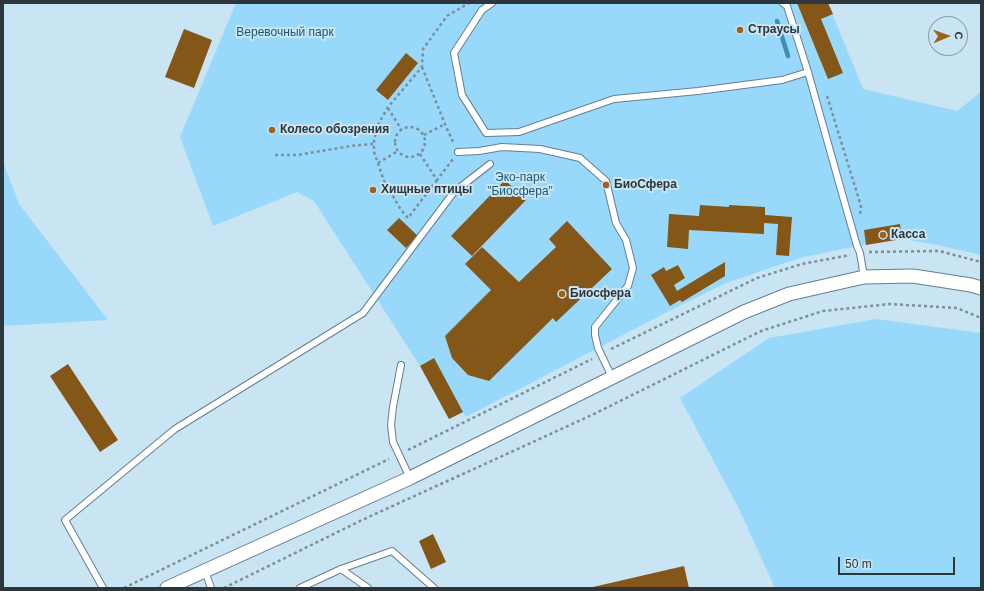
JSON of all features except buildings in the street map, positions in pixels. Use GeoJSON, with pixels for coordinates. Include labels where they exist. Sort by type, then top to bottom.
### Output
{"type":"FeatureCollection","features":[{"type":"Feature","properties":{"kind":"street"},"geometry":{"type":"LineString","coordinates":[[167,588],[410,478],[752,309],[789,294],[864,277],[913,276],[971,285],[981,288]]}},
{"type":"Feature","properties":{"kind":"lane"},"geometry":{"type":"LineString","coordinates":[[492,3],[482,10],[454,53],[462,95],[486,133],[519,132],[614,99],[698,91],[782,80],[808,72]]}},
{"type":"Feature","properties":{"kind":"lane"},"geometry":{"type":"LineString","coordinates":[[782,3],[787,6],[808,72],[860,253],[864,277]]}},
{"type":"Feature","properties":{"kind":"lane"},"geometry":{"type":"LineString","coordinates":[[458,152],[478,151],[502,147],[540,149],[580,158],[606,181],[616,223],[626,240],[633,268],[628,286],[595,327],[598,348],[612,377]]}},
{"type":"Feature","properties":{"kind":"lane"},"geometry":{"type":"LineString","coordinates":[[103,588],[65,520],[175,429],[363,313],[454,192],[490,164]]}},
{"type":"Feature","properties":{"kind":"lane"},"geometry":{"type":"LineString","coordinates":[[401,365],[391,425],[394,442],[410,478]]}},
{"type":"Feature","properties":{"kind":"lane"},"geometry":{"type":"LineString","coordinates":[[300,588],[341,569],[392,551],[434,588]]}},
{"type":"Feature","properties":{"kind":"lane"},"geometry":{"type":"LineString","coordinates":[[341,569],[368,588]]}},
{"type":"Feature","properties":{"kind":"lane"},"geometry":{"type":"LineString","coordinates":[[205,571],[211,588]]}},
{"type":"Feature","properties":{"kind":"path"},"geometry":{"type":"LineString","coordinates":[[422,67],[388,107],[374,140],[374,152],[384,181],[401,210],[408,218],[458,152],[422,67],[423,49],[448,16],[469,3]]}},
{"type":"Feature","properties":{"kind":"path"},"geometry":{"type":"LineString","coordinates":[[827,94],[861,206]]}},
{"type":"Feature","properties":{"kind":"path"},"geometry":{"type":"LineString","coordinates":[[388,107],[401,129]]}},
{"type":"Feature","properties":{"kind":"path"},"geometry":{"type":"LineString","coordinates":[[424,135],[445,124]]}},
{"type":"Feature","properties":{"kind":"path"},"geometry":{"type":"LineString","coordinates":[[413,126],[418,128],[424,135],[426,144],[420,154],[408,157],[398,151],[395,139],[401,129],[413,126]]}},
{"type":"Feature","properties":{"kind":"path"},"geometry":{"type":"LineString","coordinates":[[275,155],[298,156],[350,146],[374,144]]}},
{"type":"Feature","properties":{"kind":"path"},"geometry":{"type":"LineString","coordinates":[[378,163],[398,151]]}},
{"type":"Feature","properties":{"kind":"path"},"geometry":{"type":"LineString","coordinates":[[420,154],[437,180]]}},
{"type":"Feature","properties":{"kind":"path"},"geometry":{"type":"LineString","coordinates":[[124,588],[399,455],[757,278],[802,264],[868,252],[939,251],[981,262]]}},
{"type":"Feature","properties":{"kind":"path"},"geometry":{"type":"LineString","coordinates":[[224,588],[360,521],[594,414],[761,331],[822,311],[890,304],[957,308],[981,318]]}},
{"type":"Feature","properties":{"kind":"green space","name":"Эко-парк \"Биосфера\""},"geometry":{"type":"Polygon","coordinates":[[[236,3],[828,3],[863,89],[957,111],[981,92],[981,255],[938,245],[902,239],[857,246],[800,258],[726,283],[667,312],[466,417],[463,412],[449,419],[420,366],[314,201],[297,192],[213,226],[180,137],[236,3]]]}},
{"type":"Feature","properties":{"kind":"green space"},"geometry":{"type":"Polygon","coordinates":[[[3,162],[19,204],[108,320],[3,326],[3,162]]]}},
{"type":"Feature","properties":{"kind":"green space"},"geometry":{"type":"Polygon","coordinates":[[[876,319],[981,333],[981,588],[775,588],[739,509],[680,398],[769,338],[876,319]]]}},
{"type":"Feature","properties":{"kind":"waterway"},"geometry":{"type":"LineString","coordinates":[[777,21],[788,56]]}},
{"type":"Feature","properties":{"kind":"place","name":"Страусы"},"geometry":{"type":"Point","coordinates":[740,30]}},
{"type":"Feature","properties":{"kind":"place","name":"Колесо обозрения"},"geometry":{"type":"Point","coordinates":[272,130]}},
{"type":"Feature","properties":{"kind":"place","name":"БиоСфера"},"geometry":{"type":"Point","coordinates":[606,185]}},
{"type":"Feature","properties":{"kind":"place","name":"Хищные птицы"},"geometry":{"type":"Point","coordinates":[373,190]}},
{"type":"Feature","properties":{"kind":"place","name":"Касса"},"geometry":{"type":"Point","coordinates":[883,235]}},
{"type":"Feature","properties":{"kind":"place","name":"Биосфера"},"geometry":{"type":"Point","coordinates":[562,294]}},
{"type":"Feature","properties":{"kind":"park label","name":"Веревочный парк"},"geometry":{"type":"Point","coordinates":[285,33]}}]}
